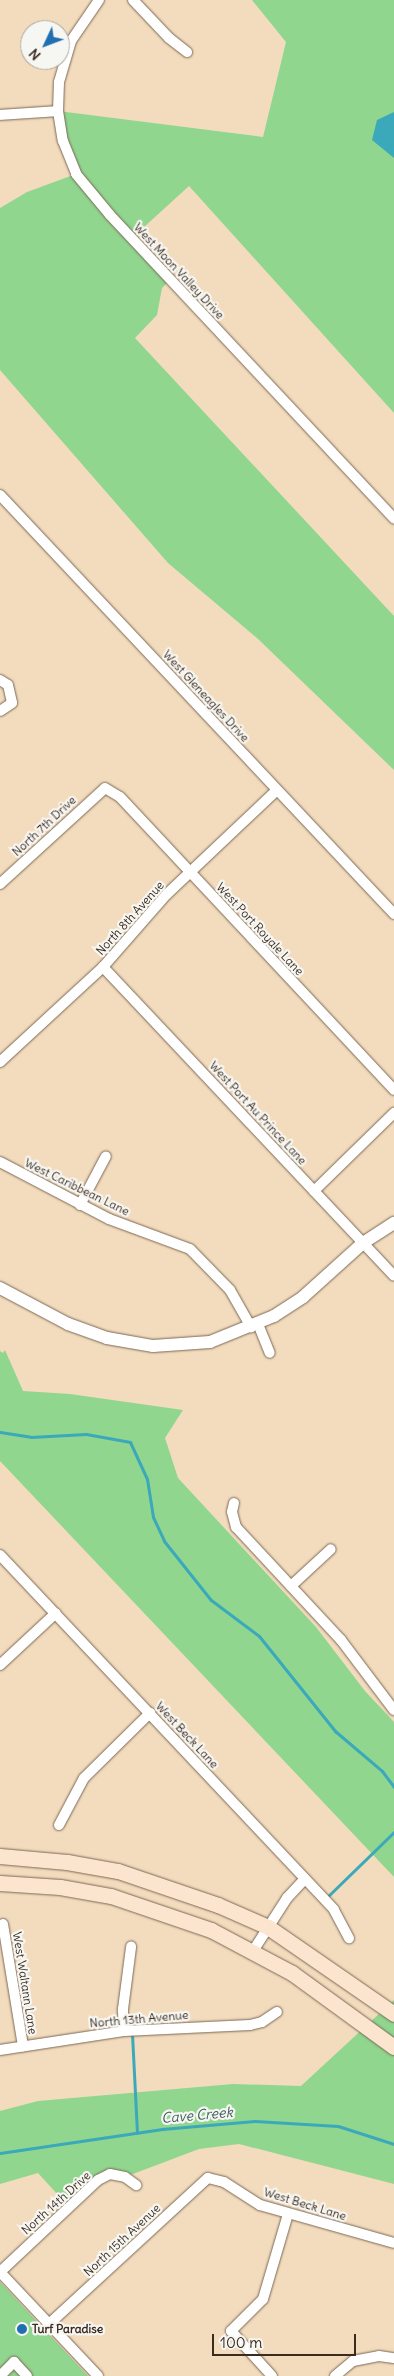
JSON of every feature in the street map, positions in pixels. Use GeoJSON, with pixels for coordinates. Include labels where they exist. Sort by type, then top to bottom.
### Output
{"type":"FeatureCollection","features":[{"type":"Feature","properties":{"kind":"main road"},"geometry":{"type":"LineString","coordinates":[[0,1856],[67,1862],[146,1879],[268,1927],[394,2014]]}},
{"type":"Feature","properties":{"kind":"main road"},"geometry":{"type":"LineString","coordinates":[[0,1882],[60,1887],[111,1896],[211,1930],[254,1950],[292,1973],[394,2046]]}},
{"type":"Feature","properties":{"kind":"street","name":"West Moon Valley Drive"},"geometry":{"type":"LineString","coordinates":[[98,0],[78,27],[64,59],[58,111],[63,141],[76,174],[86,189],[394,519]]}},
{"type":"Feature","properties":{"kind":"street"},"geometry":{"type":"LineString","coordinates":[[133,0],[169,38],[187,52]]}},
{"type":"Feature","properties":{"kind":"street"},"geometry":{"type":"LineString","coordinates":[[0,115],[58,111]]}},
{"type":"Feature","properties":{"kind":"street","name":"West Gleneagles Drive"},"geometry":{"type":"LineString","coordinates":[[0,494],[394,914]]}},
{"type":"Feature","properties":{"kind":"street"},"geometry":{"type":"LineString","coordinates":[[0,680],[8,685],[12,703],[0,710]]}},
{"type":"Feature","properties":{"kind":"street","name":"West Port Royale Lane"},"geometry":{"type":"LineString","coordinates":[[105,788],[120,797],[394,1090]]}},
{"type":"Feature","properties":{"kind":"street","name":"North 7th Drive"},"geometry":{"type":"LineString","coordinates":[[0,884],[105,788]]}},
{"type":"Feature","properties":{"kind":"street","name":"North 8th Avenue"},"geometry":{"type":"LineString","coordinates":[[0,1062],[103,967],[190,872],[277,790]]}},
{"type":"Feature","properties":{"kind":"street","name":"West Port Au Prince Lane"},"geometry":{"type":"LineString","coordinates":[[103,967],[394,1276]]}},
{"type":"Feature","properties":{"kind":"street"},"geometry":{"type":"LineString","coordinates":[[314,1191],[394,1113]]}},
{"type":"Feature","properties":{"kind":"street"},"geometry":{"type":"LineString","coordinates":[[80,1205],[106,1156]]}},
{"type":"Feature","properties":{"kind":"street","name":"West Caribbean Lane"},"geometry":{"type":"LineString","coordinates":[[0,1162],[109,1220],[190,1249],[237,1298],[270,1353]]}},
{"type":"Feature","properties":{"kind":"street"},"geometry":{"type":"LineString","coordinates":[[0,1288],[86,1332],[132,1344],[188,1345],[210,1342],[255,1326],[302,1297],[363,1242],[394,1223]]}},
{"type":"Feature","properties":{"kind":"street"},"geometry":{"type":"LineString","coordinates":[[234,1503],[233,1517],[236,1527],[341,1640],[394,1710]]}},
{"type":"Feature","properties":{"kind":"street"},"geometry":{"type":"LineString","coordinates":[[292,1586],[331,1549]]}},
{"type":"Feature","properties":{"kind":"street","name":"West Beck Lane"},"geometry":{"type":"LineString","coordinates":[[0,1555],[338,1915],[349,1938]]}},
{"type":"Feature","properties":{"kind":"street"},"geometry":{"type":"LineString","coordinates":[[0,1665],[56,1613]]}},
{"type":"Feature","properties":{"kind":"street"},"geometry":{"type":"LineString","coordinates":[[59,1825],[89,1772],[150,1713]]}},
{"type":"Feature","properties":{"kind":"street"},"geometry":{"type":"LineString","coordinates":[[254,1950],[287,1898],[305,1879]]}},
{"type":"Feature","properties":{"kind":"street","name":"West Waltann Lane"},"geometry":{"type":"LineString","coordinates":[[3,1924],[23,2046]]}},
{"type":"Feature","properties":{"kind":"street"},"geometry":{"type":"LineString","coordinates":[[124,2031],[123,2009],[131,1946]]}},
{"type":"Feature","properties":{"kind":"street","name":"North 13th Avenue"},"geometry":{"type":"LineString","coordinates":[[0,2050],[124,2031],[250,2025],[262,2022],[277,2012]]}},
{"type":"Feature","properties":{"kind":"street","name":"North 14th Drive"},"geometry":{"type":"LineString","coordinates":[[0,2272],[98,2180],[110,2174],[124,2177],[136,2185]]}},
{"type":"Feature","properties":{"kind":"street","name":"West Beck Lane"},"geometry":{"type":"LineString","coordinates":[[214,2177],[247,2199],[288,2214],[394,2242]]}},
{"type":"Feature","properties":{"kind":"street","name":"North 15th Avenue"},"geometry":{"type":"LineString","coordinates":[[49,2324],[203,2181],[214,2177]]}},
{"type":"Feature","properties":{"kind":"street"},"geometry":{"type":"LineString","coordinates":[[272,2376],[231,2331],[263,2299],[288,2214]]}},
{"type":"Feature","properties":{"kind":"street"},"geometry":{"type":"LineString","coordinates":[[0,2272],[98,2376]]}},
{"type":"Feature","properties":{"kind":"street"},"geometry":{"type":"LineString","coordinates":[[335,2376],[353,2361],[379,2356],[394,2358]]}},
{"type":"Feature","properties":{"kind":"street"},"geometry":{"type":"LineString","coordinates":[[0,2376],[14,2362],[27,2376]]}},
{"type":"Feature","properties":{"kind":"green space"},"geometry":{"type":"Polygon","coordinates":[[[252,0],[394,0],[394,413],[189,186],[132,238],[170,280],[162,288],[157,315],[135,338],[394,616],[394,770],[257,638],[168,563],[0,370],[0,208],[27,192],[76,174],[58,111],[263,137],[286,42],[252,0]]]}},
{"type":"Feature","properties":{"kind":"green space"},"geometry":{"type":"Polygon","coordinates":[[[5,1350],[23,1391],[70,1394],[183,1410],[165,1438],[178,1478],[316,1627],[365,1691],[394,1722],[394,1877],[0,1461],[0,1351],[3,1353],[5,1350]]]}},
{"type":"Feature","properties":{"kind":"green space"},"geometry":{"type":"Polygon","coordinates":[[[394,2000],[394,2184],[239,2144],[199,2149],[125,2177],[110,2174],[69,2207],[38,2173],[0,2184],[0,2111],[38,2101],[233,2084],[301,2086],[394,2000]]]}},
{"type":"Feature","properties":{"kind":"green space","name":"Turf Paradise"},"geometry":{"type":"Polygon","coordinates":[[[0,2282],[88,2376],[0,2376],[0,2282]]]}},
{"type":"Feature","properties":{"kind":"water"},"geometry":{"type":"Polygon","coordinates":[[[394,112],[394,158],[372,140],[377,120],[394,112]]]}},
{"type":"Feature","properties":{"kind":"waterway"},"geometry":{"type":"LineString","coordinates":[[0,1432],[31,1437],[86,1434],[130,1442],[147,1479],[153,1517],[164,1541],[211,1600],[259,1636],[335,1731],[382,1771],[394,1787]]}},
{"type":"Feature","properties":{"kind":"waterway"},"geometry":{"type":"LineString","coordinates":[[325,1899],[394,1832]]}},
{"type":"Feature","properties":{"kind":"waterway"},"geometry":{"type":"LineString","coordinates":[[132,2034],[137,2133]]}},
{"type":"Feature","properties":{"kind":"waterway","name":"Cave Creek"},"geometry":{"type":"LineString","coordinates":[[0,2153],[162,2129],[255,2121],[338,2126],[394,2144]]}},
{"type":"Feature","properties":{"kind":"place","name":"Turf Paradise"},"geometry":{"type":"Point","coordinates":[22,2329]}}]}
